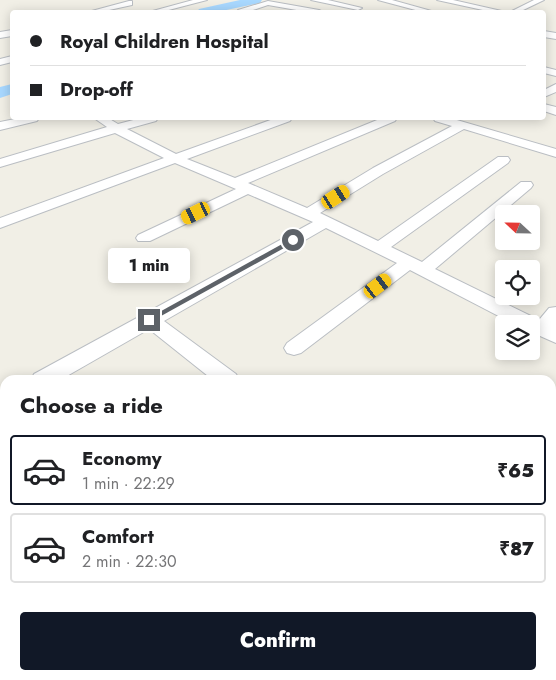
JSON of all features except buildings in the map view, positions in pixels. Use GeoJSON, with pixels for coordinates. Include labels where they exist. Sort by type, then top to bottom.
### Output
{"type":"FeatureCollection","features":[{"type":"Feature","properties":{"kind":"street"},"geometry":{"type":"LineString","coordinates":[[102,10],[132,4],[118,0]]}},
{"type":"Feature","properties":{"kind":"street"},"geometry":{"type":"LineString","coordinates":[[161,10],[203,0]]}},
{"type":"Feature","properties":{"kind":"street"},"geometry":{"type":"LineString","coordinates":[[315,0],[368,4]]}},
{"type":"Feature","properties":{"kind":"street"},"geometry":{"type":"LineString","coordinates":[[382,0],[424,10]]}},
{"type":"Feature","properties":{"kind":"street"},"geometry":{"type":"LineString","coordinates":[[441,0],[492,10]]}},
{"type":"Feature","properties":{"kind":"street"},"geometry":{"type":"LineString","coordinates":[[518,10],[540,0]]}},
{"type":"Feature","properties":{"kind":"street"},"geometry":{"type":"LineString","coordinates":[[242,10],[268,3],[308,10]]}},
{"type":"Feature","properties":{"kind":"street"},"geometry":{"type":"LineString","coordinates":[[352,10],[368,4]]}},
{"type":"Feature","properties":{"kind":"street"},"geometry":{"type":"LineString","coordinates":[[0,126],[25,120]]}},
{"type":"Feature","properties":{"kind":"street"},"geometry":{"type":"LineString","coordinates":[[103,120],[174,158],[308,214],[514,315]]}},
{"type":"Feature","properties":{"kind":"street"},"geometry":{"type":"LineString","coordinates":[[0,163],[145,120]]}},
{"type":"Feature","properties":{"kind":"street"},"geometry":{"type":"LineString","coordinates":[[0,223],[278,120]]}},
{"type":"Feature","properties":{"kind":"street"},"geometry":{"type":"LineString","coordinates":[[144,238],[243,186],[387,120]]}},
{"type":"Feature","properties":{"kind":"street"},"geometry":{"type":"LineString","coordinates":[[446,120],[556,153]]}},
{"type":"Feature","properties":{"kind":"street"},"geometry":{"type":"LineString","coordinates":[[308,214],[378,171],[463,125]]}},
{"type":"Feature","properties":{"kind":"street"},"geometry":{"type":"LineString","coordinates":[[379,248],[503,160]]}},
{"type":"Feature","properties":{"kind":"street"},"geometry":{"type":"LineString","coordinates":[[294,348],[416,266],[526,185]]}},
{"type":"Feature","properties":{"kind":"street"},"geometry":{"type":"LineString","coordinates":[[51,375],[324,223]]}},
{"type":"Feature","properties":{"kind":"street"},"geometry":{"type":"LineString","coordinates":[[540,328],[556,313]]}},
{"type":"Feature","properties":{"kind":"street"},"geometry":{"type":"LineString","coordinates":[[149,320],[221,375]]}},
{"type":"Feature","properties":{"kind":"waterway"},"geometry":{"type":"LineString","coordinates":[[212,10],[256,0]]}},
{"type":"Feature","properties":{"kind":"waterway"},"geometry":{"type":"LineString","coordinates":[[0,93],[10,90]]}},
{"type":"Feature","properties":{"kind":"route"},"geometry":{"type":"LineString","coordinates":[[149,320],[293,240]]}}]}
